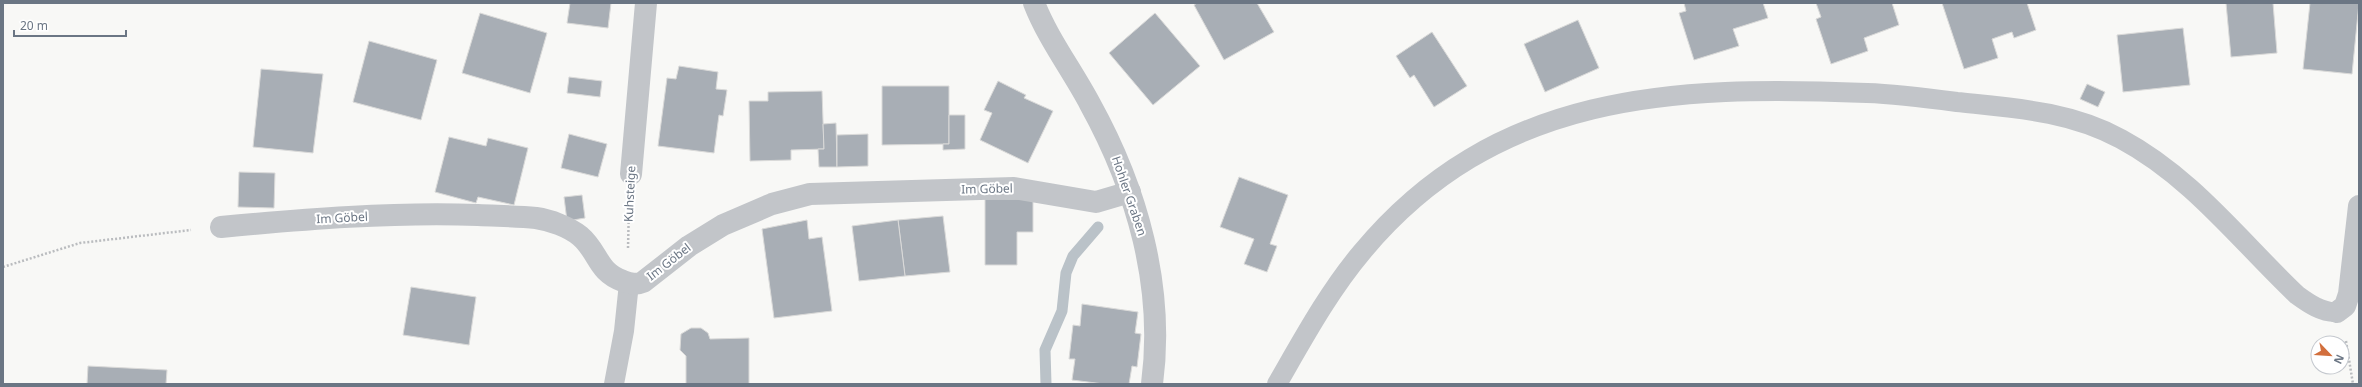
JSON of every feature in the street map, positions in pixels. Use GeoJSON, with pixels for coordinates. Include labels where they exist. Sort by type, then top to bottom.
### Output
{"type":"FeatureCollection","features":[{"type":"Feature","properties":{"kind":"street","name":"Kuhsteige"},"geometry":{"type":"LineString","coordinates":[[631,174],[646,3]]}},
{"type":"Feature","properties":{"kind":"street","name":"Hohler Graben"},"geometry":{"type":"LineString","coordinates":[[1034,3],[1098,118],[1123,171],[1130,192],[1144,240],[1152,288],[1156,328],[1152,384]]}},
{"type":"Feature","properties":{"kind":"street","name":"Im Göbel"},"geometry":{"type":"LineString","coordinates":[[221,227],[319,218],[429,214],[537,218],[556,224],[579,235],[591,249],[604,270],[618,280],[629,283],[644,282],[689,246],[723,225],[772,204],[810,194],[836,192],[1014,188],[1096,202],[1130,192]]}},
{"type":"Feature","properties":{"kind":"street"},"geometry":{"type":"LineString","coordinates":[[2337,312],[2345,306],[2349,294],[2359,206]]}},
{"type":"Feature","properties":{"kind":"lane"},"geometry":{"type":"LineString","coordinates":[[1277,384],[1319,314],[1361,253],[1407,205],[1442,176],[1507,138],[1569,114],[1630,101],[1687,95],[1755,92],[1886,94],[2035,110],[2066,117],[2116,136],[2164,166],[2223,219],[2297,295],[2318,308],[2337,312]]}},
{"type":"Feature","properties":{"kind":"lane"},"geometry":{"type":"LineString","coordinates":[[614,384],[624,331],[629,283]]}},
{"type":"Feature","properties":{"kind":"path","name":"Kuhsteige"},"geometry":{"type":"LineString","coordinates":[[629,283],[626,264],[631,174]]}},
{"type":"Feature","properties":{"kind":"path"},"geometry":{"type":"LineString","coordinates":[[3,267],[65,247],[95,240],[221,227]]}},
{"type":"Feature","properties":{"kind":"path"},"geometry":{"type":"LineString","coordinates":[[2337,312],[2346,340],[2353,384]]}},
{"type":"Feature","properties":{"kind":"building"},"geometry":{"type":"Polygon","coordinates":[[[570,3],[611,3],[608,28],[567,23],[570,3]]]}},
{"type":"Feature","properties":{"kind":"building"},"geometry":{"type":"Polygon","coordinates":[[[1197,3],[1257,3],[1274,32],[1224,60],[1194,5],[1197,3]]]}},
{"type":"Feature","properties":{"kind":"building"},"geometry":{"type":"Polygon","coordinates":[[[1684,3],[1763,3],[1768,18],[1733,29],[1739,46],[1694,60],[1679,13],[1686,11],[1684,3]]]}},
{"type":"Feature","properties":{"kind":"building"},"geometry":{"type":"Polygon","coordinates":[[[1816,3],[1892,3],[1899,25],[1864,38],[1868,51],[1831,64],[1816,19],[1821,17],[1816,3]]]}},
{"type":"Feature","properties":{"kind":"building"},"geometry":{"type":"Polygon","coordinates":[[[1942,3],[2027,3],[2036,30],[2014,38],[2012,32],[1992,39],[1998,58],[1964,69],[1942,3]]]}},
{"type":"Feature","properties":{"kind":"building"},"geometry":{"type":"Polygon","coordinates":[[[2226,3],[2273,3],[2277,53],[2231,57],[2226,3]]]}},
{"type":"Feature","properties":{"kind":"building"},"geometry":{"type":"Polygon","coordinates":[[[2310,3],[2359,3],[2352,74],[2303,69],[2310,3]]]}},
{"type":"Feature","properties":{"kind":"building"},"geometry":{"type":"Polygon","coordinates":[[[480,13],[547,33],[530,93],[462,73],[480,13]]]}},
{"type":"Feature","properties":{"kind":"building"},"geometry":{"type":"Polygon","coordinates":[[[1155,13],[1200,66],[1153,105],[1109,53],[1155,13]]]}},
{"type":"Feature","properties":{"kind":"building"},"geometry":{"type":"Polygon","coordinates":[[[1578,20],[1599,68],[1545,92],[1524,44],[1578,20]]]}},
{"type":"Feature","properties":{"kind":"building"},"geometry":{"type":"Polygon","coordinates":[[[2183,28],[2190,85],[2123,92],[2117,35],[2183,28]]]}},
{"type":"Feature","properties":{"kind":"building"},"geometry":{"type":"Polygon","coordinates":[[[1432,32],[1467,86],[1434,107],[1414,75],[1410,78],[1396,56],[1432,32]]]}},
{"type":"Feature","properties":{"kind":"building"},"geometry":{"type":"Polygon","coordinates":[[[369,41],[437,60],[421,120],[353,102],[369,41]]]}},
{"type":"Feature","properties":{"kind":"building"},"geometry":{"type":"Polygon","coordinates":[[[679,66],[718,72],[716,89],[727,90],[723,116],[719,115],[714,153],[658,146],[667,78],[676,79],[679,66]]]}},
{"type":"Feature","properties":{"kind":"building"},"geometry":{"type":"Polygon","coordinates":[[[261,69],[323,74],[313,153],[253,147],[261,69]]]}},
{"type":"Feature","properties":{"kind":"building"},"geometry":{"type":"Polygon","coordinates":[[[569,77],[602,81],[600,97],[567,93],[569,77]]]}},
{"type":"Feature","properties":{"kind":"building"},"geometry":{"type":"Polygon","coordinates":[[[998,81],[1026,95],[1024,98],[1053,111],[1028,163],[980,140],[992,113],[984,110],[998,81]]]}},
{"type":"Feature","properties":{"kind":"building"},"geometry":{"type":"Polygon","coordinates":[[[2087,84],[2105,92],[2098,107],[2080,99],[2087,84]]]}},
{"type":"Feature","properties":{"kind":"building"},"geometry":{"type":"Polygon","coordinates":[[[882,86],[949,86],[949,144],[882,145],[882,86]]]}},
{"type":"Feature","properties":{"kind":"building"},"geometry":{"type":"Polygon","coordinates":[[[822,91],[824,149],[791,150],[791,160],[750,161],[749,101],[768,101],[768,92],[822,91]]]}},
{"type":"Feature","properties":{"kind":"building"},"geometry":{"type":"Polygon","coordinates":[[[949,115],[965,115],[965,149],[943,150],[943,144],[949,144],[949,115]]]}},
{"type":"Feature","properties":{"kind":"building"},"geometry":{"type":"Polygon","coordinates":[[[836,123],[837,167],[819,167],[818,149],[824,149],[823,124],[836,123]]]}},
{"type":"Feature","properties":{"kind":"building"},"geometry":{"type":"Polygon","coordinates":[[[569,134],[607,144],[598,177],[561,168],[569,134]]]}},
{"type":"Feature","properties":{"kind":"building"},"geometry":{"type":"Polygon","coordinates":[[[868,134],[868,166],[837,167],[837,135],[868,134]]]}},
{"type":"Feature","properties":{"kind":"building"},"geometry":{"type":"Polygon","coordinates":[[[449,137],[486,146],[488,138],[528,148],[514,205],[478,197],[476,203],[435,192],[449,137]]]}},
{"type":"Feature","properties":{"kind":"building"},"geometry":{"type":"Polygon","coordinates":[[[239,172],[275,173],[274,208],[238,207],[239,172]]]}},
{"type":"Feature","properties":{"kind":"building"},"geometry":{"type":"Polygon","coordinates":[[[1239,177],[1288,195],[1270,244],[1277,246],[1267,272],[1244,264],[1254,239],[1220,227],[1239,177]]]}},
{"type":"Feature","properties":{"kind":"building"},"geometry":{"type":"Polygon","coordinates":[[[582,195],[585,218],[567,221],[564,197],[582,195]]]}},
{"type":"Feature","properties":{"kind":"building"},"geometry":{"type":"Polygon","coordinates":[[[985,199],[1033,199],[1033,232],[1017,232],[1017,265],[985,265],[985,199]]]}},
{"type":"Feature","properties":{"kind":"building"},"geometry":{"type":"Polygon","coordinates":[[[943,216],[950,272],[905,276],[898,220],[943,216]]]}},
{"type":"Feature","properties":{"kind":"building"},"geometry":{"type":"Polygon","coordinates":[[[807,220],[809,239],[822,237],[832,311],[774,318],[762,229],[807,220]]]}},
{"type":"Feature","properties":{"kind":"building"},"geometry":{"type":"Polygon","coordinates":[[[898,220],[905,276],[859,281],[852,226],[898,220]]]}},
{"type":"Feature","properties":{"kind":"building"},"geometry":{"type":"Polygon","coordinates":[[[411,287],[476,297],[469,345],[403,335],[411,287]]]}},
{"type":"Feature","properties":{"kind":"building"},"geometry":{"type":"Polygon","coordinates":[[[1082,304],[1138,312],[1135,333],[1141,334],[1137,367],[1132,366],[1129,384],[1104,384],[1072,380],[1075,359],[1069,359],[1073,325],[1080,326],[1082,304]]]}},
{"type":"Feature","properties":{"kind":"building"},"geometry":{"type":"Polygon","coordinates":[[[691,328],[701,328],[708,333],[710,339],[749,338],[749,384],[686,384],[686,356],[680,350],[681,334],[691,328]]]}},
{"type":"Feature","properties":{"kind":"building"},"geometry":{"type":"Polygon","coordinates":[[[88,366],[167,370],[166,384],[87,384],[88,366]]]}},
{"type":"Feature","properties":{"kind":"waterway"},"geometry":{"type":"LineString","coordinates":[[1046,384],[1045,350],[1062,311],[1066,273],[1073,256],[1098,227]]}}]}
